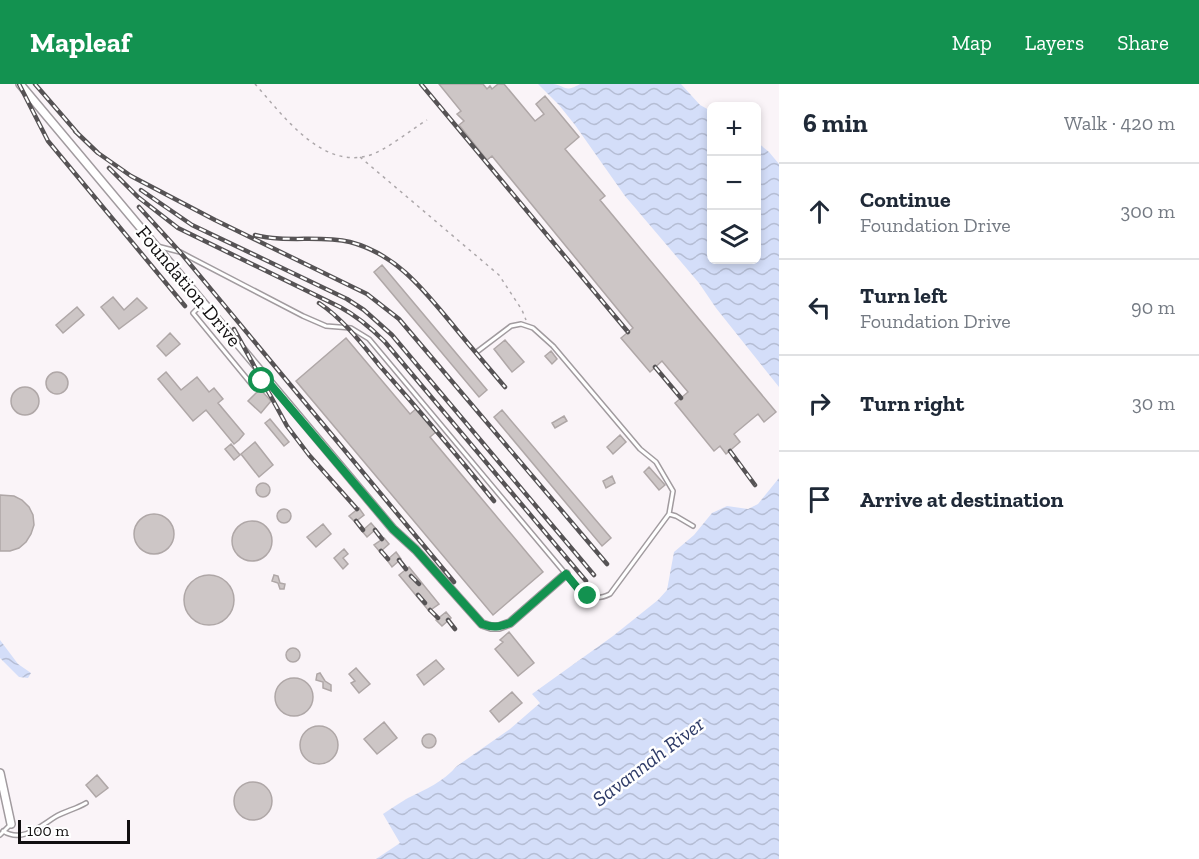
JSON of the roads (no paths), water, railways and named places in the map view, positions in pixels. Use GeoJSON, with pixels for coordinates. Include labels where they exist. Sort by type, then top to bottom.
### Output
{"type":"FeatureCollection","features":[{"type":"Feature","properties":{"kind":"street","name":"Foundation Drive"},"geometry":{"type":"LineString","coordinates":[[20,84],[393,529],[416,550],[482,624],[499,627],[510,623],[566,574]]}},
{"type":"Feature","properties":{"kind":"street"},"geometry":{"type":"LineString","coordinates":[[0,773],[11,824]]}},
{"type":"Feature","properties":{"kind":"lane"},"geometry":{"type":"LineString","coordinates":[[155,246],[180,252],[326,326],[351,328],[369,339],[580,591],[588,596],[603,597],[610,594],[669,514],[673,491],[656,462],[640,449],[553,346],[533,328],[521,324],[511,326],[478,351]]}},
{"type":"Feature","properties":{"kind":"lane"},"geometry":{"type":"LineString","coordinates":[[202,303],[193,313],[253,386],[265,378]]}},
{"type":"Feature","properties":{"kind":"lane"},"geometry":{"type":"LineString","coordinates":[[669,514],[693,526]]}},
{"type":"Feature","properties":{"kind":"lane"},"geometry":{"type":"LineString","coordinates":[[11,824],[2,833],[11,836],[22,835],[86,803]]}},
{"type":"Feature","properties":{"kind":"water"},"geometry":{"type":"Polygon","coordinates":[[[538,84],[553,84],[568,88],[580,84],[681,84],[700,105],[707,109],[707,264],[761,264],[761,145],[779,164],[779,387],[699,283],[625,196],[559,105],[538,84]]]}},
{"type":"Feature","properties":{"kind":"water","name":"Savannah River"},"geometry":{"type":"Polygon","coordinates":[[[779,478],[779,859],[376,859],[400,843],[383,814],[440,781],[457,766],[510,729],[540,703],[532,694],[613,636],[658,600],[667,590],[674,552],[694,535],[712,513],[727,506],[748,509],[758,504],[779,478]]]}},
{"type":"Feature","properties":{"kind":"water"},"geometry":{"type":"Polygon","coordinates":[[[0,640],[18,664],[31,673],[28,678],[19,677],[0,658],[0,640]]]}},
{"type":"Feature","properties":{"kind":"railway"},"geometry":{"type":"LineString","coordinates":[[19,84],[48,141],[185,306]]}},
{"type":"Feature","properties":{"kind":"railway"},"geometry":{"type":"LineString","coordinates":[[35,84],[80,136]]}},
{"type":"Feature","properties":{"kind":"railway"},"geometry":{"type":"LineString","coordinates":[[421,84],[628,332]]}},
{"type":"Feature","properties":{"kind":"railway"},"geometry":{"type":"LineString","coordinates":[[75,131],[98,153],[131,176],[367,294],[399,319],[607,564]]}},
{"type":"Feature","properties":{"kind":"railway"},"geometry":{"type":"LineString","coordinates":[[109,168],[138,197],[178,228],[340,307],[369,327],[385,342],[586,581]]}},
{"type":"Feature","properties":{"kind":"railway"},"geometry":{"type":"LineString","coordinates":[[141,190],[192,225],[347,299],[364,310],[392,335],[594,575]]}},
{"type":"Feature","properties":{"kind":"railway"},"geometry":{"type":"LineString","coordinates":[[139,207],[180,252],[454,582]]}},
{"type":"Feature","properties":{"kind":"railway"},"geometry":{"type":"LineString","coordinates":[[255,235],[338,240],[350,242],[381,255],[395,264],[419,286],[505,387]]}},
{"type":"Feature","properties":{"kind":"railway"},"geometry":{"type":"LineString","coordinates":[[319,303],[352,332],[494,501]]}},
{"type":"Feature","properties":{"kind":"railway"},"geometry":{"type":"LineString","coordinates":[[234,329],[287,426],[309,455],[357,509]]}},
{"type":"Feature","properties":{"kind":"railway"},"geometry":{"type":"LineString","coordinates":[[655,367],[681,398]]}},
{"type":"Feature","properties":{"kind":"railway"},"geometry":{"type":"LineString","coordinates":[[730,451],[755,485]]}},
{"type":"Feature","properties":{"kind":"railway"},"geometry":{"type":"LineString","coordinates":[[356,521],[363,530]]}},
{"type":"Feature","properties":{"kind":"railway"},"geometry":{"type":"LineString","coordinates":[[375,530],[382,539]]}},
{"type":"Feature","properties":{"kind":"railway"},"geometry":{"type":"LineString","coordinates":[[381,551],[388,559]]}},
{"type":"Feature","properties":{"kind":"railway"},"geometry":{"type":"LineString","coordinates":[[399,560],[406,569]]}},
{"type":"Feature","properties":{"kind":"railway"},"geometry":{"type":"LineString","coordinates":[[411,576],[419,584]]}},
{"type":"Feature","properties":{"kind":"railway"},"geometry":{"type":"LineString","coordinates":[[418,595],[425,603]]}},
{"type":"Feature","properties":{"kind":"railway"},"geometry":{"type":"LineString","coordinates":[[430,610],[438,618]]}},
{"type":"Feature","properties":{"kind":"railway"},"geometry":{"type":"LineString","coordinates":[[448,620],[455,629]]}}]}
